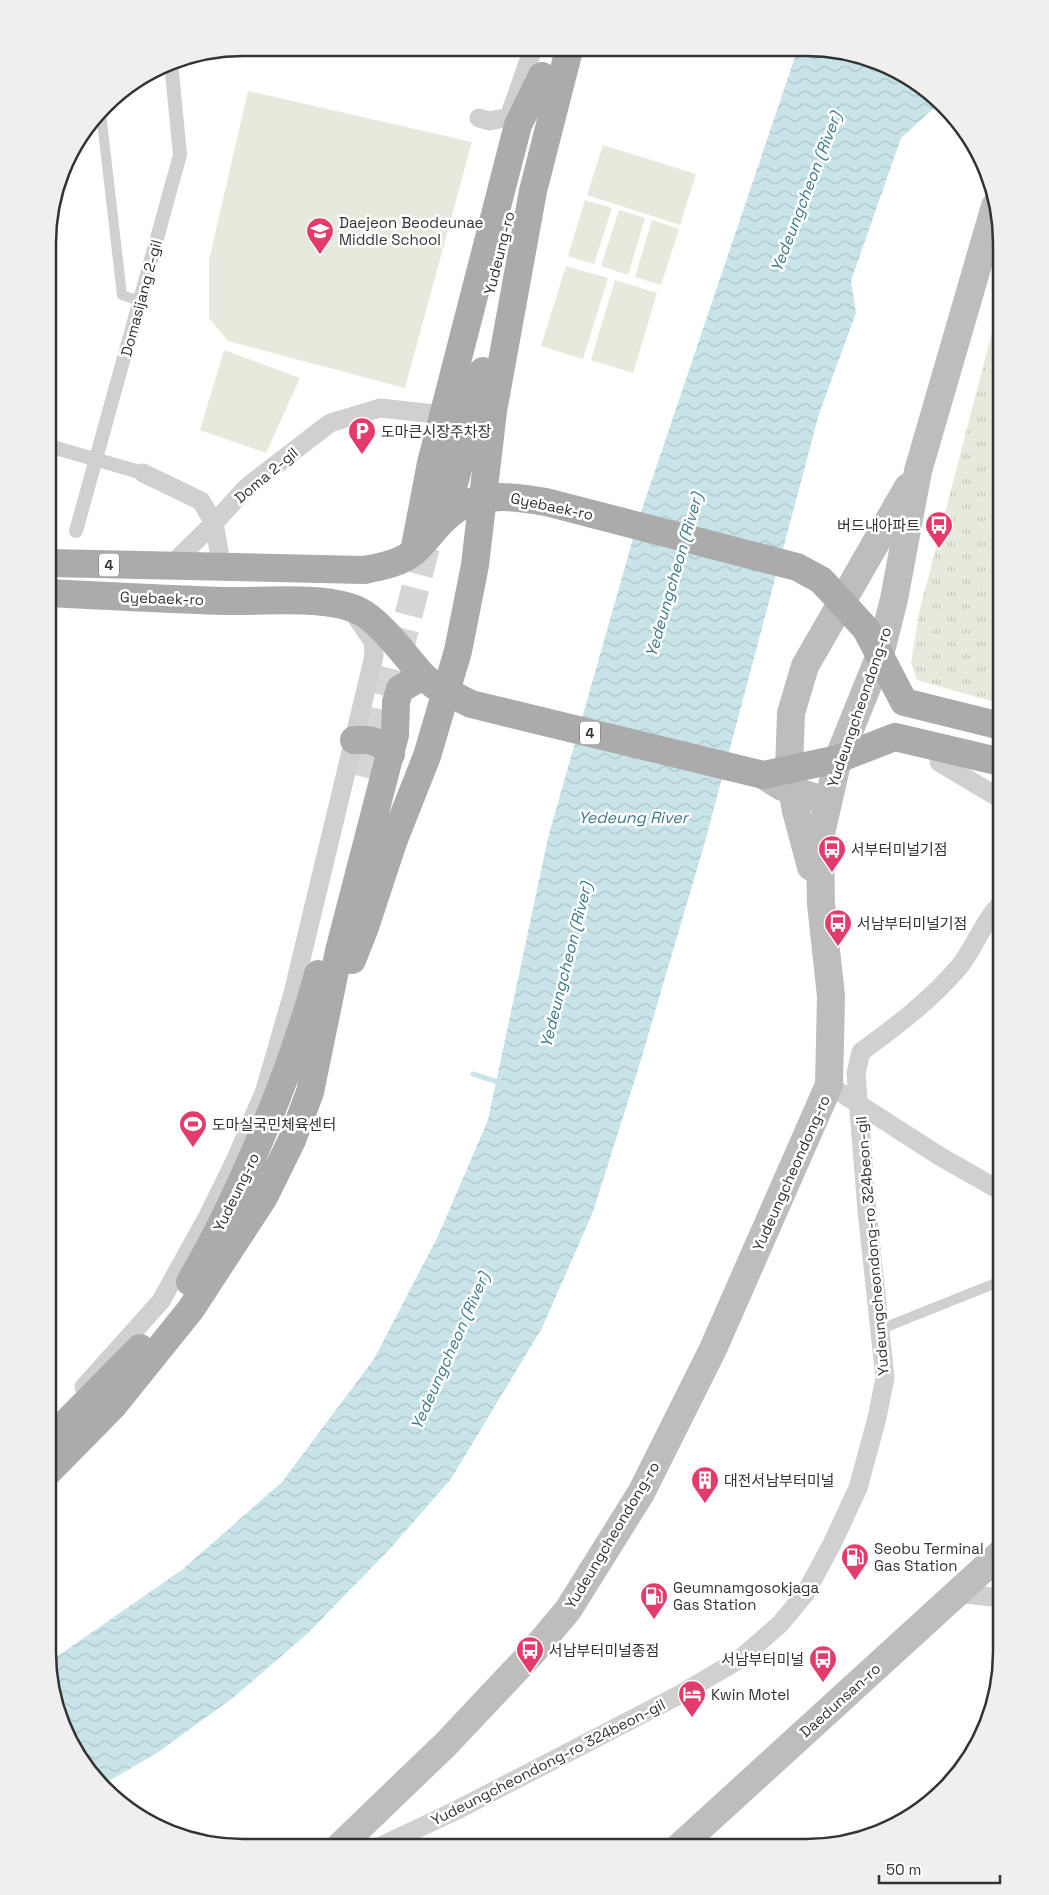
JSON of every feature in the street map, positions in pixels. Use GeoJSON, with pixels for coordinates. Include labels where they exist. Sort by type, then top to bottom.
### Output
{"type":"FeatureCollection","features":[{"type":"Feature","properties":{"kind":"main road","name":"Yudeung-ro"},"geometry":{"type":"LineString","coordinates":[[453,490],[547,56]]}},
{"type":"Feature","properties":{"kind":"main road"},"geometry":{"type":"LineString","coordinates":[[453,490],[506,280],[533,191],[567,56]]}},
{"type":"Feature","properties":{"kind":"main road"},"geometry":{"type":"LineString","coordinates":[[414,552],[444,414],[518,125],[542,76]]}},
{"type":"Feature","properties":{"kind":"main road"},"geometry":{"type":"LineString","coordinates":[[324,1031],[365,928],[393,842],[428,756],[451,679],[475,565],[493,411],[533,191]]}},
{"type":"Feature","properties":{"kind":"main road","name":"Yudeungcheondong-ro"},"geometry":{"type":"LineString","coordinates":[[347,1839],[446,1744],[531,1654],[568,1610],[641,1493],[709,1357],[829,1085],[831,996],[821,904],[820,838],[838,759],[880,655],[894,599],[918,471],[991,220]]}},
{"type":"Feature","properties":{"kind":"main road"},"geometry":{"type":"LineString","coordinates":[[821,904],[796,811],[789,771],[791,713],[805,666],[918,471]]}},
{"type":"Feature","properties":{"kind":"main road"},"geometry":{"type":"LineString","coordinates":[[429,477],[434,482],[447,483],[453,490]]}},
{"type":"Feature","properties":{"kind":"main road","name":"Gyebaek-ro"},"geometry":{"type":"LineString","coordinates":[[56,563],[364,570],[390,564],[414,552],[453,490],[478,499],[509,496],[537,501],[797,567],[821,580],[866,629],[904,702],[993,724]]}},
{"type":"Feature","properties":{"kind":"main road","name":"Gyebaek-ro"},"geometry":{"type":"LineString","coordinates":[[56,593],[223,601],[321,602],[345,605],[363,613],[377,624],[423,676],[435,686],[471,704],[763,775],[838,759],[895,736],[993,760]]}},
{"type":"Feature","properties":{"kind":"main road"},"geometry":{"type":"LineString","coordinates":[[324,1031],[340,951],[391,754],[395,735],[396,702],[400,689],[423,676]]}},
{"type":"Feature","properties":{"kind":"main road"},"geometry":{"type":"LineString","coordinates":[[354,740],[366,739],[382,743],[391,754]]}},
{"type":"Feature","properties":{"kind":"main road"},"geometry":{"type":"LineString","coordinates":[[763,775],[782,787],[828,801]]}},
{"type":"Feature","properties":{"kind":"main road","name":"Yudeung-ro"},"geometry":{"type":"LineString","coordinates":[[56,1433],[98,1393],[138,1338],[159,1327],[208,1249],[255,1152],[312,999],[367,778]]}},
{"type":"Feature","properties":{"kind":"main road","name":"Yudeung-ro"},"geometry":{"type":"LineString","coordinates":[[56,1464],[113,1406],[161,1350],[191,1309],[264,1197],[292,1140],[310,1092],[324,1031]]}},
{"type":"Feature","properties":{"kind":"main road","name":"Daedunsan-ro"},"geometry":{"type":"LineString","coordinates":[[688,1839],[993,1560]]}},
{"type":"Feature","properties":{"kind":"street"},"geometry":{"type":"LineString","coordinates":[[479,118],[489,121],[508,117],[530,56]]}},
{"type":"Feature","properties":{"kind":"street","name":"Domasijang 2-gil"},"geometry":{"type":"LineString","coordinates":[[76,531],[180,155],[172,71]]}},
{"type":"Feature","properties":{"kind":"street","name":"Doma 2-gil"},"geometry":{"type":"LineString","coordinates":[[168,567],[214,523],[247,487],[330,423],[380,408],[444,414]]}},
{"type":"Feature","properties":{"kind":"street"},"geometry":{"type":"LineString","coordinates":[[56,448],[143,473],[201,501],[214,523],[222,568]]}},
{"type":"Feature","properties":{"kind":"street"},"geometry":{"type":"LineString","coordinates":[[56,1415],[138,1338],[205,1222],[236,1161],[265,1090],[293,993],[374,656],[373,641],[365,626],[345,605]]}},
{"type":"Feature","properties":{"kind":"street"},"geometry":{"type":"LineString","coordinates":[[939,762],[993,793]]}},
{"type":"Feature","properties":{"kind":"street","name":"Yudeungcheondong-ro 324beon-gil"},"geometry":{"type":"LineString","coordinates":[[396,1839],[456,1810],[679,1695],[740,1659],[780,1624],[805,1594],[832,1544],[858,1488],[877,1418],[885,1378],[856,1073],[861,1052],[894,1028],[959,966],[993,911]]}},
{"type":"Feature","properties":{"kind":"street"},"geometry":{"type":"LineString","coordinates":[[829,1085],[941,1157],[993,1186]]}},
{"type":"Feature","properties":{"kind":"street"},"geometry":{"type":"LineString","coordinates":[[957,1593],[993,1597]]}},
{"type":"Feature","properties":{"kind":"lane"},"geometry":{"type":"LineString","coordinates":[[102,121],[122,295],[140,300]]}},
{"type":"Feature","properties":{"kind":"lane"},"geometry":{"type":"LineString","coordinates":[[881,1329],[993,1284]]}},
{"type":"Feature","properties":{"kind":"green space"},"geometry":{"type":"Polygon","coordinates":[[[248,91],[472,142],[405,388],[228,341],[209,318],[209,260],[248,91]]]}},
{"type":"Feature","properties":{"kind":"green space"},"geometry":{"type":"Polygon","coordinates":[[[603,145],[696,174],[680,225],[587,195],[603,145]]]}},
{"type":"Feature","properties":{"kind":"green space"},"geometry":{"type":"Polygon","coordinates":[[[585,200],[612,208],[594,264],[568,256],[585,200]]]}},
{"type":"Feature","properties":{"kind":"green space"},"geometry":{"type":"Polygon","coordinates":[[[619,210],[645,218],[628,275],[601,266],[619,210]]]}},
{"type":"Feature","properties":{"kind":"green space"},"geometry":{"type":"Polygon","coordinates":[[[652,220],[679,229],[661,285],[635,277],[652,220]]]}},
{"type":"Feature","properties":{"kind":"green space"},"geometry":{"type":"Polygon","coordinates":[[[566,266],[608,278],[583,359],[541,346],[566,266]]]}},
{"type":"Feature","properties":{"kind":"green space"},"geometry":{"type":"Polygon","coordinates":[[[615,280],[657,293],[633,373],[591,360],[615,280]]]}},
{"type":"Feature","properties":{"kind":"green space"},"geometry":{"type":"Polygon","coordinates":[[[993,328],[993,702],[917,680],[911,663],[919,613],[993,328]]]}},
{"type":"Feature","properties":{"kind":"green space"},"geometry":{"type":"Polygon","coordinates":[[[224,350],[300,378],[266,453],[200,430],[224,350]]]}},
{"type":"Feature","properties":{"kind":"water","name":"Yedeung River"},"geometry":{"type":"Polygon","coordinates":[[[795,56],[842,60],[866,66],[899,81],[934,107],[901,138],[851,281],[856,313],[819,414],[705,842],[640,1063],[593,1212],[542,1328],[451,1479],[389,1550],[307,1634],[234,1697],[157,1753],[109,1781],[81,1745],[66,1712],[60,1688],[56,1657],[183,1569],[282,1482],[374,1359],[438,1236],[488,1120],[548,838],[638,521],[795,56]]]}},
{"type":"Feature","properties":{"kind":"waterway"},"geometry":{"type":"LineString","coordinates":[[473,1074],[501,1083]]}},
{"type":"Feature","properties":{"kind":"tunnel"},"geometry":{"type":"LineString","coordinates":[[367,778],[431,527]]}},
{"type":"Feature","properties":{"kind":"place","name":"Daejeon Beodeunae Middle School"},"geometry":{"type":"Point","coordinates":[320,255]}},
{"type":"Feature","properties":{"kind":"place","name":"도마큰시장주차장"},"geometry":{"type":"Point","coordinates":[362,455]}},
{"type":"Feature","properties":{"kind":"place","name":"버드내아파트"},"geometry":{"type":"Point","coordinates":[939,549]}},
{"type":"Feature","properties":{"kind":"place","name":"서부터미널기점"},"geometry":{"type":"Point","coordinates":[832,873]}},
{"type":"Feature","properties":{"kind":"place","name":"서남부터미널기점"},"geometry":{"type":"Point","coordinates":[838,947]}},
{"type":"Feature","properties":{"kind":"place","name":"도마실국민체육센터"},"geometry":{"type":"Point","coordinates":[193,1148]}},
{"type":"Feature","properties":{"kind":"place","name":"대전서남부터미널"},"geometry":{"type":"Point","coordinates":[705,1504]}},
{"type":"Feature","properties":{"kind":"place","name":"Seobu Terminal Gas Station"},"geometry":{"type":"Point","coordinates":[855,1581]}},
{"type":"Feature","properties":{"kind":"place","name":"Geumnamgosokjaga Gas Station"},"geometry":{"type":"Point","coordinates":[654,1620]}},
{"type":"Feature","properties":{"kind":"place","name":"서남부터미널종점"},"geometry":{"type":"Point","coordinates":[530,1674]}},
{"type":"Feature","properties":{"kind":"place","name":"서남부터미널"},"geometry":{"type":"Point","coordinates":[823,1683]}},
{"type":"Feature","properties":{"kind":"place","name":"Kwin Motel"},"geometry":{"type":"Point","coordinates":[692,1718]}},
{"type":"Feature","properties":{"kind":"water label","name":"Yedeungcheon (River)"},"geometry":{"type":"Point","coordinates":[806,192]}},
{"type":"Feature","properties":{"kind":"water label","name":"Yedeungcheon (River)"},"geometry":{"type":"Point","coordinates":[674,575]}},
{"type":"Feature","properties":{"kind":"water label","name":"Yedeungcheon (River)"},"geometry":{"type":"Point","coordinates":[566,965]}},
{"type":"Feature","properties":{"kind":"water label","name":"Yedeungcheon (River)"},"geometry":{"type":"Point","coordinates":[450,1351]}}]}
